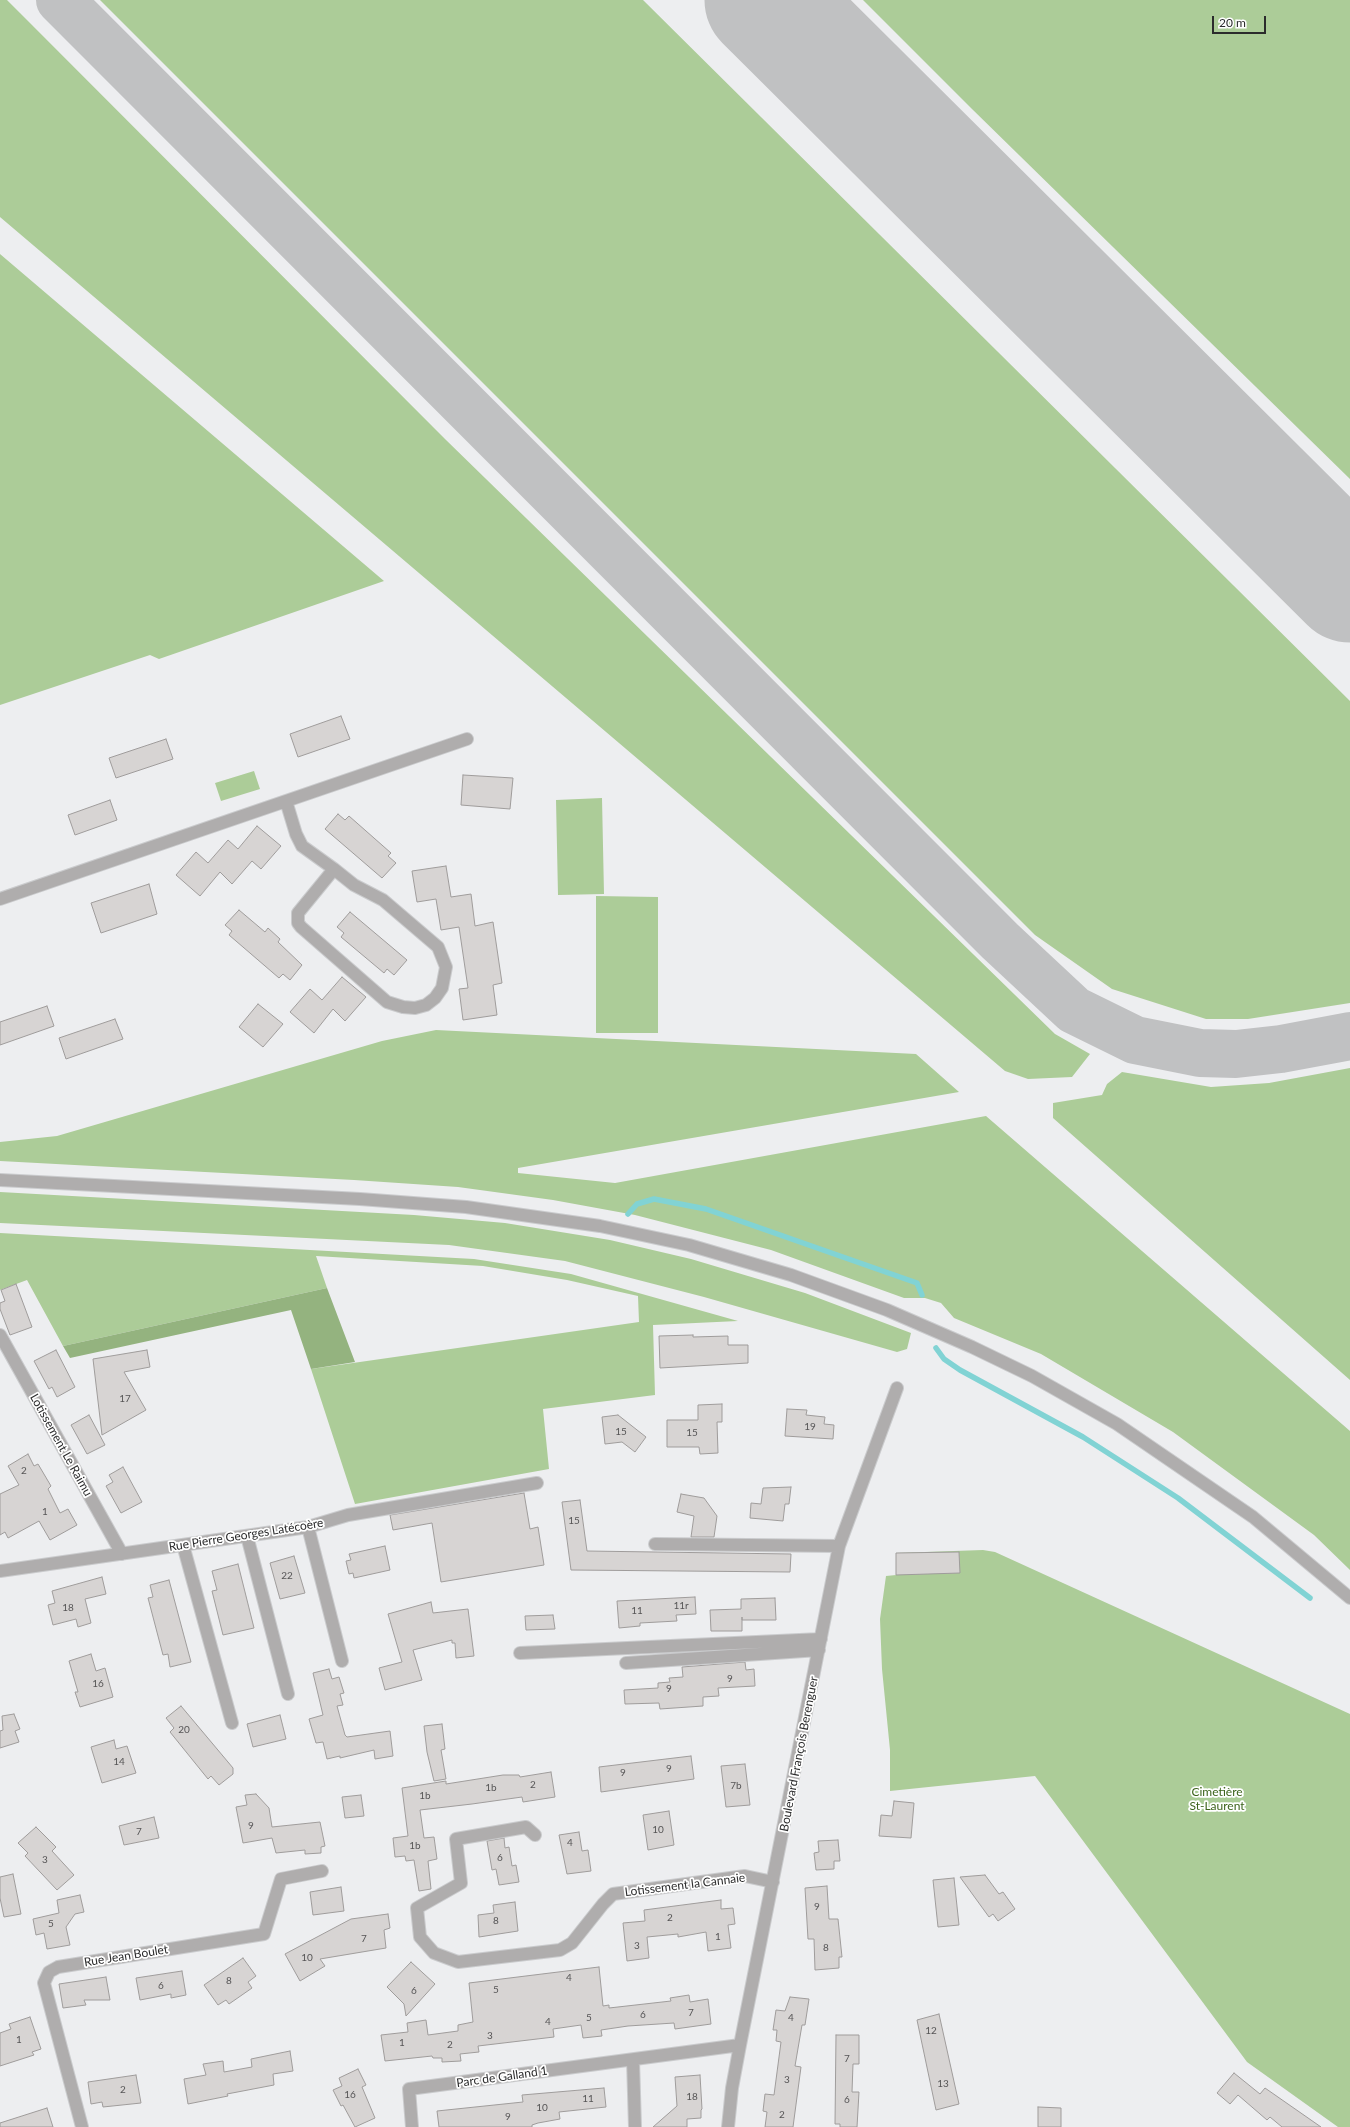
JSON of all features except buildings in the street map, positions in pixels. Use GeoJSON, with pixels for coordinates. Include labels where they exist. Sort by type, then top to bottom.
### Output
{"type":"FeatureCollection","features":[{"type":"Feature","properties":{"kind":"street"},"geometry":{"type":"LineString","coordinates":[[0,898],[467,739]]}},
{"type":"Feature","properties":{"kind":"street"},"geometry":{"type":"LineString","coordinates":[[286,801],[296,834],[302,846],[334,869],[354,885],[382,900],[438,947],[446,967],[442,988],[435,998],[426,1005],[415,1008],[403,1007],[387,1002],[298,923],[298,913],[334,869]]}},
{"type":"Feature","properties":{"kind":"street"},"geometry":{"type":"LineString","coordinates":[[0,1180],[352,1198],[466,1207],[600,1226],[689,1245],[791,1275],[886,1310],[972,1347],[1032,1376],[1117,1424],[1253,1517],[1350,1598]]}},
{"type":"Feature","properties":{"kind":"street","name":"Lotissement Le Raimu"},"geometry":{"type":"LineString","coordinates":[[0,1335],[122,1554]]}},
{"type":"Feature","properties":{"kind":"street","name":"Boulevard François Berenguer"},"geometry":{"type":"LineString","coordinates":[[728,2127],[732,2088],[740,2045],[839,1546],[897,1388]]}},
{"type":"Feature","properties":{"kind":"street","name":"Rue Pierre Georges Latécoère"},"geometry":{"type":"LineString","coordinates":[[0,1571],[308,1527],[348,1515],[537,1483]]}},
{"type":"Feature","properties":{"kind":"street"},"geometry":{"type":"LineString","coordinates":[[308,1527],[342,1661]]}},
{"type":"Feature","properties":{"kind":"street"},"geometry":{"type":"LineString","coordinates":[[247,1536],[288,1694]]}},
{"type":"Feature","properties":{"kind":"street"},"geometry":{"type":"LineString","coordinates":[[655,1544],[839,1546]]}},
{"type":"Feature","properties":{"kind":"street"},"geometry":{"type":"LineString","coordinates":[[183,1545],[232,1723]]}},
{"type":"Feature","properties":{"kind":"street"},"geometry":{"type":"LineString","coordinates":[[520,1653],[820,1645]]}},
{"type":"Feature","properties":{"kind":"street"},"geometry":{"type":"LineString","coordinates":[[626,1663],[820,1645]]}},
{"type":"Feature","properties":{"kind":"street","name":"Lotissement la Cannaie"},"geometry":{"type":"LineString","coordinates":[[534,1835],[526,1827],[456,1839],[461,1883],[417,1908],[420,1937],[434,1953],[458,1962],[560,1950],[572,1942],[613,1894],[745,1876],[773,1882]]}},
{"type":"Feature","properties":{"kind":"street","name":"Rue Jean Boulet"},"geometry":{"type":"LineString","coordinates":[[82,2127],[44,1984],[49,1972],[58,1967],[264,1934],[281,1879],[322,1871]]}},
{"type":"Feature","properties":{"kind":"street","name":"Parc de Galland 1"},"geometry":{"type":"LineString","coordinates":[[412,2127],[409,2089],[740,2045]]}},
{"type":"Feature","properties":{"kind":"street"},"geometry":{"type":"LineString","coordinates":[[633,2060],[635,2127]]}},
{"type":"Feature","properties":{"kind":"green space"},"geometry":{"type":"Polygon","coordinates":[[[0,0],[7,0],[445,439],[1055,1034],[1090,1054],[1072,1077],[1028,1079],[1005,1071],[0,217],[0,0]]]}},
{"type":"Feature","properties":{"kind":"green space"},"geometry":{"type":"Polygon","coordinates":[[[100,0],[643,0],[1350,701],[1350,1003],[1248,1019],[1206,1019],[1112,989],[1035,935],[100,0]]]}},
{"type":"Feature","properties":{"kind":"green space"},"geometry":{"type":"Polygon","coordinates":[[[863,0],[1350,0],[1350,479],[972,109],[863,0]]]}},
{"type":"Feature","properties":{"kind":"green space"},"geometry":{"type":"Polygon","coordinates":[[[0,254],[384,581],[159,659],[150,655],[0,705],[0,254]]]}},
{"type":"Feature","properties":{"kind":"green space"},"geometry":{"type":"Polygon","coordinates":[[[254,771],[260,789],[221,801],[215,783],[254,771]]]}},
{"type":"Feature","properties":{"kind":"green space"},"geometry":{"type":"Polygon","coordinates":[[[602,798],[604,894],[558,895],[556,800],[602,798]]]}},
{"type":"Feature","properties":{"kind":"green space"},"geometry":{"type":"Polygon","coordinates":[[[596,896],[658,897],[658,1033],[596,1033],[596,896]]]}},
{"type":"Feature","properties":{"kind":"green space"},"geometry":{"type":"Polygon","coordinates":[[[436,1030],[916,1054],[959,1092],[518,1168],[518,1173],[615,1183],[986,1116],[1350,1431],[1350,1570],[1314,1535],[1173,1432],[1041,1354],[954,1318],[941,1303],[925,1298],[904,1298],[771,1250],[635,1215],[553,1200],[458,1187],[0,1161],[0,1142],[57,1136],[382,1041],[436,1030]]]}},
{"type":"Feature","properties":{"kind":"green space"},"geometry":{"type":"Polygon","coordinates":[[[1350,1068],[1350,1380],[1053,1118],[1053,1103],[1102,1095],[1107,1084],[1122,1072],[1211,1087],[1269,1083],[1350,1068]]]}},
{"type":"Feature","properties":{"kind":"green space"},"geometry":{"type":"Polygon","coordinates":[[[0,1192],[414,1215],[505,1223],[610,1240],[691,1259],[805,1293],[911,1333],[907,1349],[897,1352],[704,1297],[565,1261],[449,1245],[0,1223],[0,1192]]]}},
{"type":"Feature","properties":{"kind":"green space"},"geometry":{"type":"Polygon","coordinates":[[[0,1233],[474,1259],[571,1274],[738,1321],[653,1325],[655,1395],[543,1409],[549,1469],[355,1504],[311,1369],[639,1322],[638,1296],[567,1280],[483,1266],[316,1256],[327,1288],[63,1346],[27,1280],[0,1290],[0,1233]]]}},
{"type":"Feature","properties":{"kind":"green space"},"geometry":{"type":"Polygon","coordinates":[[[327,1288],[355,1362],[311,1369],[291,1310],[70,1358],[63,1346],[327,1288]]]}},
{"type":"Feature","properties":{"kind":"green space","name":"Cimetière St-Laurent"},"geometry":{"type":"Polygon","coordinates":[[[983,1550],[995,1552],[1350,1714],[1350,2127],[1338,2127],[1247,2062],[1035,1776],[890,1791],[890,1750],[882,1669],[880,1619],[886,1576],[896,1575],[896,1553],[983,1550]]]}},
{"type":"Feature","properties":{"kind":"waterway"},"geometry":{"type":"LineString","coordinates":[[628,1214],[637,1204],[654,1199],[706,1209],[917,1283],[922,1295]]}},
{"type":"Feature","properties":{"kind":"waterway"},"geometry":{"type":"LineString","coordinates":[[936,1348],[944,1359],[960,1370],[1083,1437],[1178,1498],[1310,1598]]}},
{"type":"Feature","properties":{"kind":"taxiway"},"geometry":{"type":"LineString","coordinates":[[60,0],[1000,941],[1074,1010],[1135,1040],[1200,1053],[1236,1054],[1281,1049],[1350,1036]]}},
{"type":"Feature","properties":{"kind":"runway"},"geometry":{"type":"LineString","coordinates":[[765,0],[1350,582]]}}]}
